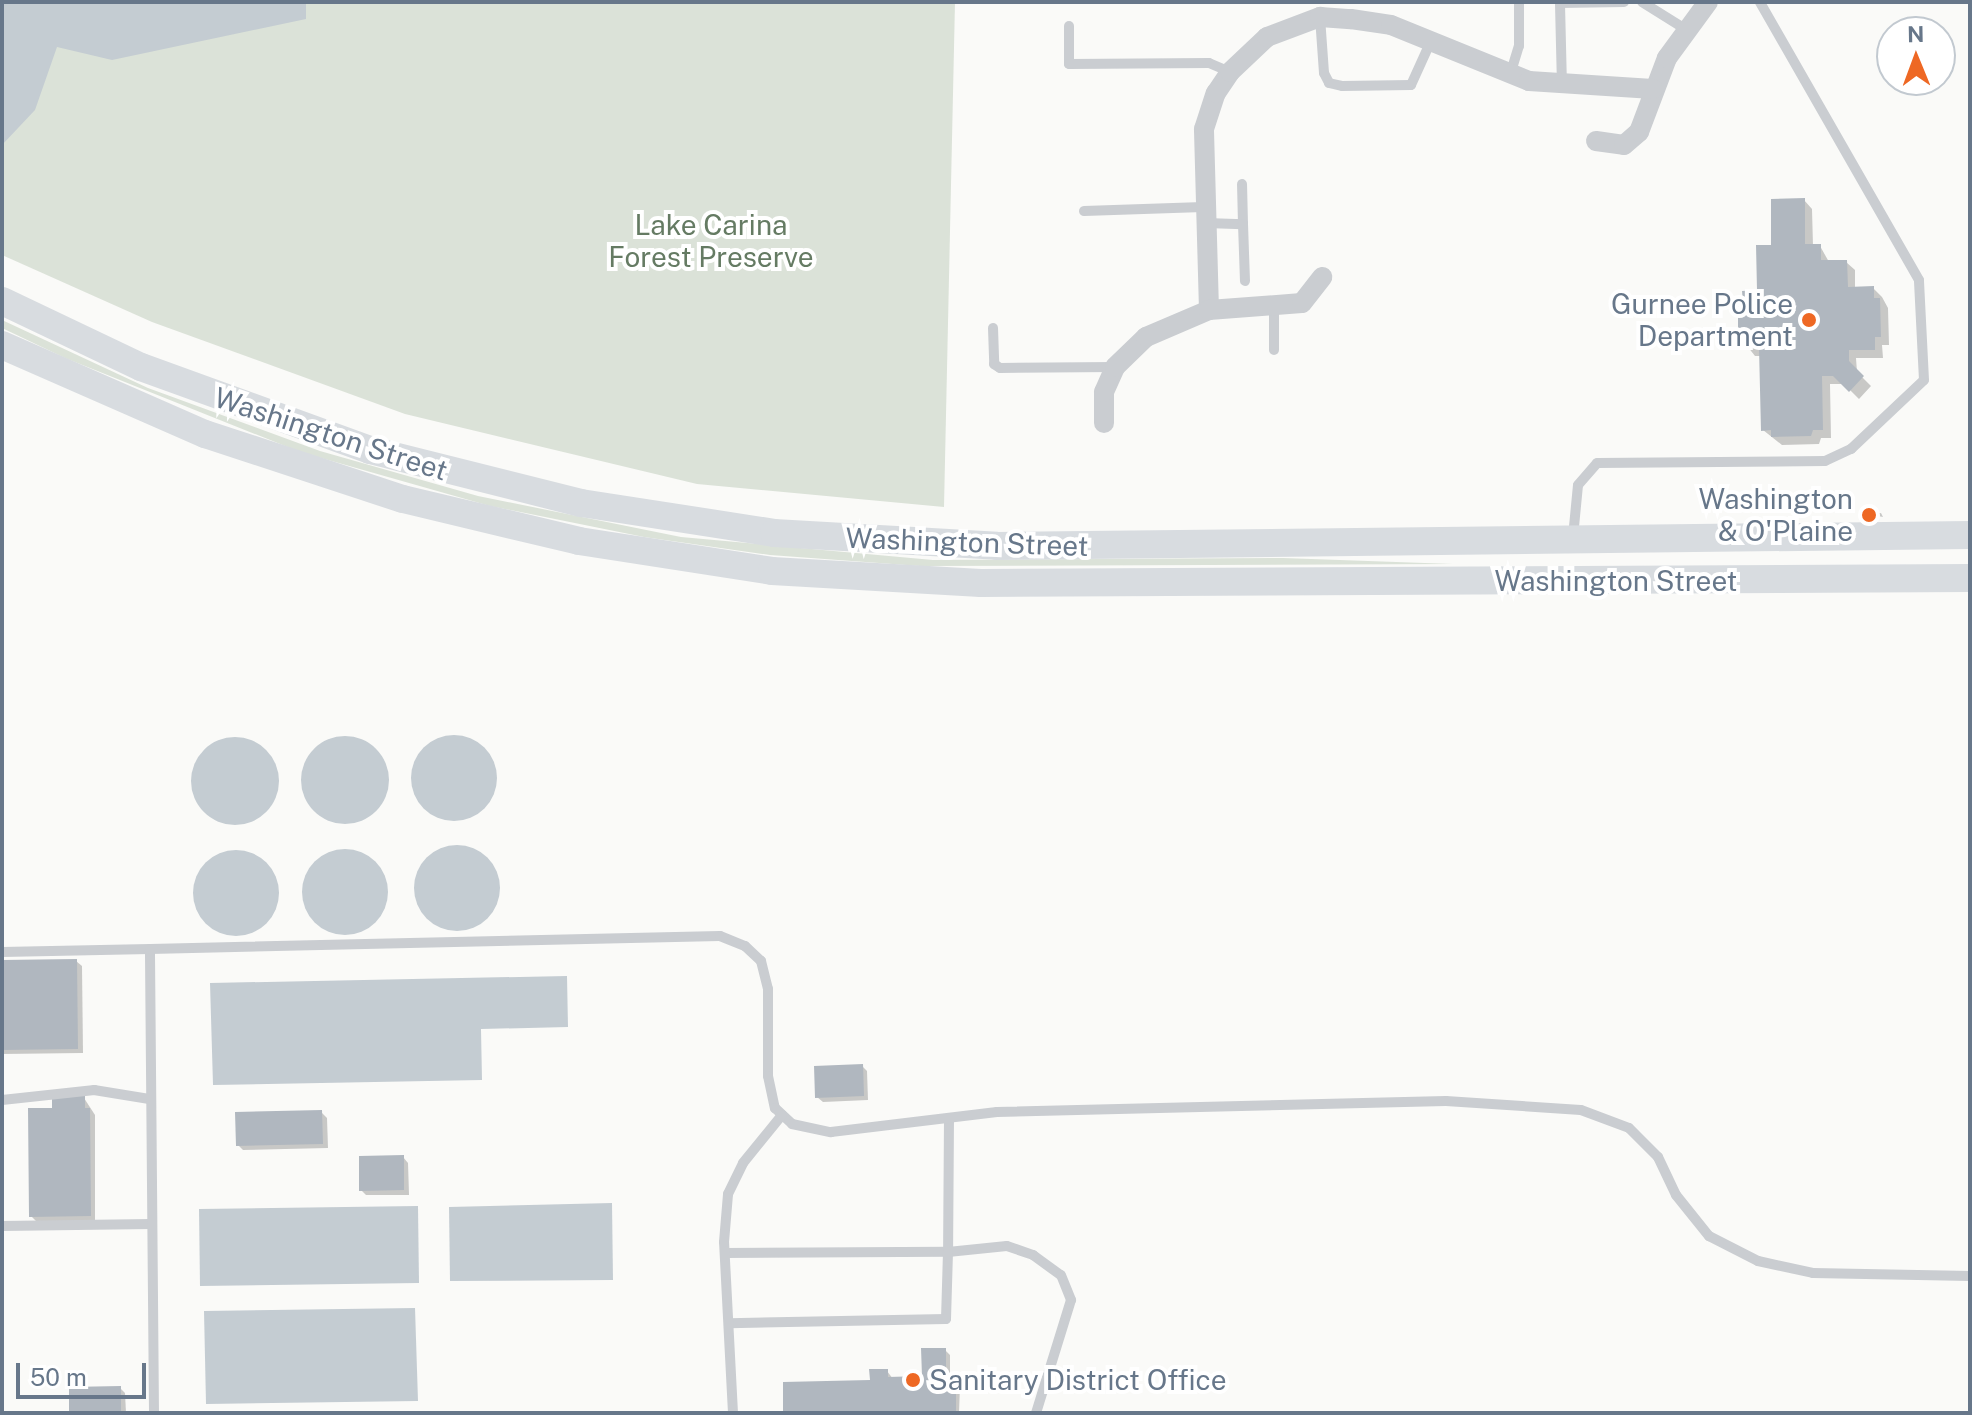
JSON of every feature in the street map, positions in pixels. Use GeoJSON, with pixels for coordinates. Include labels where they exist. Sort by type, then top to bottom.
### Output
{"type":"FeatureCollection","features":[{"type":"Feature","properties":{"kind":"main road","name":"Washington Street"},"geometry":{"type":"LineString","coordinates":[[2,301],[141,367],[312,432],[496,486],[664,518],[806,536],[953,545],[1970,535]]}},
{"type":"Feature","properties":{"kind":"main road","name":"Washington Street"},"geometry":{"type":"LineString","coordinates":[[2,345],[205,434],[389,495],[579,541],[772,571],[981,583],[1970,578]]}},
{"type":"Feature","properties":{"kind":"street"},"geometry":{"type":"LineString","coordinates":[[1596,141],[1624,145],[1639,132],[1653,89],[1685,29],[1708,2]]}},
{"type":"Feature","properties":{"kind":"street"},"geometry":{"type":"LineString","coordinates":[[1209,310],[1204,129],[1216,93],[1230,72],[1267,37],[1319,10],[1391,25],[1510,75],[1562,86],[1653,89]]}},
{"type":"Feature","properties":{"kind":"street"},"geometry":{"type":"LineString","coordinates":[[1104,423],[1104,392],[1115,367],[1146,337],[1209,310],[1302,303],[1322,277]]}},
{"type":"Feature","properties":{"kind":"lane"},"geometry":{"type":"LineString","coordinates":[[1510,75],[1519,46],[1519,2]]}},
{"type":"Feature","properties":{"kind":"lane"},"geometry":{"type":"LineString","coordinates":[[1562,86],[1560,3],[1624,2]]}},
{"type":"Feature","properties":{"kind":"lane"},"geometry":{"type":"LineString","coordinates":[[1642,2],[1685,29]]}},
{"type":"Feature","properties":{"kind":"lane"},"geometry":{"type":"LineString","coordinates":[[1573,539],[1578,485],[1597,463],[1825,461],[1851,449],[1924,380],[1919,280],[1760,2]]}},
{"type":"Feature","properties":{"kind":"lane"},"geometry":{"type":"LineString","coordinates":[[1319,10],[1324,73],[1329,83],[1342,86],[1411,85],[1432,40]]}},
{"type":"Feature","properties":{"kind":"lane"},"geometry":{"type":"LineString","coordinates":[[1069,26],[1069,64],[1209,63],[1230,72]]}},
{"type":"Feature","properties":{"kind":"lane"},"geometry":{"type":"LineString","coordinates":[[1242,184],[1245,281]]}},
{"type":"Feature","properties":{"kind":"lane"},"geometry":{"type":"LineString","coordinates":[[1084,211],[1204,215],[1243,224]]}},
{"type":"Feature","properties":{"kind":"lane"},"geometry":{"type":"LineString","coordinates":[[1274,306],[1274,350]]}},
{"type":"Feature","properties":{"kind":"lane"},"geometry":{"type":"LineString","coordinates":[[993,328],[994,364],[1000,368],[1115,367]]}},
{"type":"Feature","properties":{"kind":"lane"},"geometry":{"type":"LineString","coordinates":[[2,952],[720,936],[745,946],[761,961],[768,989],[768,1076],[775,1108],[792,1124],[831,1132],[997,1112],[1446,1101],[1581,1110],[1629,1128],[1658,1157],[1676,1195],[1709,1236],[1758,1261],[1813,1273],[1970,1276]]}},
{"type":"Feature","properties":{"kind":"lane"},"geometry":{"type":"LineString","coordinates":[[150,949],[154,1413]]}},
{"type":"Feature","properties":{"kind":"lane"},"geometry":{"type":"LineString","coordinates":[[2,1100],[94,1090],[149,1099]]}},
{"type":"Feature","properties":{"kind":"lane"},"geometry":{"type":"LineString","coordinates":[[733,1413],[725,1253],[728,1194],[743,1163],[782,1115]]}},
{"type":"Feature","properties":{"kind":"lane"},"geometry":{"type":"LineString","coordinates":[[729,1323],[946,1319],[949,1118]]}},
{"type":"Feature","properties":{"kind":"lane"},"geometry":{"type":"LineString","coordinates":[[2,1226],[151,1224]]}},
{"type":"Feature","properties":{"kind":"lane"},"geometry":{"type":"LineString","coordinates":[[725,1253],[948,1252],[1007,1246],[1033,1255],[1061,1275],[1071,1300],[1036,1413]]}},
{"type":"Feature","properties":{"kind":"green space","name":"Lake Carina Forest Preserve"},"geometry":{"type":"Polygon","coordinates":[[[2,2],[955,2],[944,507],[697,484],[405,414],[152,322],[2,255],[2,2]]]}},
{"type":"Feature","properties":{"kind":"green space"},"geometry":{"type":"Polygon","coordinates":[[[2,320],[148,388],[320,451],[478,496],[681,537],[933,560],[1283,558],[1453,564],[920,566],[770,555],[644,537],[490,506],[300,452],[65,358],[2,328],[2,320]]]}},
{"type":"Feature","properties":{"kind":"shaded area"},"geometry":{"type":"Polygon","coordinates":[[[2,2],[306,2],[306,19],[112,60],[57,47],[35,110],[2,145],[2,2]]]}},
{"type":"Feature","properties":{"kind":"shaded area"},"geometry":{"type":"Polygon","coordinates":[[[446,735],[462,735],[485,747],[494,761],[497,778],[494,795],[485,809],[462,821],[446,821],[430,814],[418,802],[411,786],[411,770],[418,754],[430,742],[446,735]]]}},
{"type":"Feature","properties":{"kind":"shaded area"},"geometry":{"type":"Polygon","coordinates":[[[345,736],[362,740],[376,749],[385,763],[389,780],[385,797],[376,811],[362,820],[345,824],[328,820],[314,811],[305,797],[301,780],[305,763],[314,749],[328,740],[345,736]]]}},
{"type":"Feature","properties":{"kind":"shaded area"},"geometry":{"type":"Polygon","coordinates":[[[235,737],[252,741],[266,750],[275,764],[279,781],[275,798],[266,812],[252,821],[235,825],[218,821],[204,812],[195,798],[191,781],[195,764],[204,750],[218,741],[235,737]]]}},
{"type":"Feature","properties":{"kind":"shaded area"},"geometry":{"type":"Polygon","coordinates":[[[457,845],[474,848],[488,857],[497,871],[500,888],[497,905],[488,919],[474,928],[457,931],[440,928],[426,919],[417,905],[414,888],[417,871],[426,857],[440,848],[457,845]]]}},
{"type":"Feature","properties":{"kind":"shaded area"},"geometry":{"type":"Polygon","coordinates":[[[337,849],[353,849],[376,861],[385,875],[388,892],[385,909],[376,923],[353,935],[337,935],[321,928],[309,916],[302,900],[302,884],[309,868],[321,856],[337,849]]]}},
{"type":"Feature","properties":{"kind":"shaded area"},"geometry":{"type":"Polygon","coordinates":[[[236,850],[253,853],[267,862],[276,876],[279,893],[276,910],[267,924],[253,933],[236,936],[219,933],[205,924],[196,910],[193,893],[196,876],[205,862],[219,853],[236,850]]]}},
{"type":"Feature","properties":{"kind":"shaded area"},"geometry":{"type":"Polygon","coordinates":[[[567,976],[568,1027],[481,1029],[482,1080],[213,1085],[210,983],[567,976]]]}},
{"type":"Feature","properties":{"kind":"shaded area"},"geometry":{"type":"Polygon","coordinates":[[[612,1203],[613,1280],[450,1281],[449,1207],[612,1203]]]}},
{"type":"Feature","properties":{"kind":"shaded area"},"geometry":{"type":"Polygon","coordinates":[[[418,1206],[419,1283],[200,1286],[199,1209],[418,1206]]]}},
{"type":"Feature","properties":{"kind":"shaded area"},"geometry":{"type":"Polygon","coordinates":[[[415,1308],[418,1401],[206,1404],[204,1311],[415,1308]]]}},
{"type":"Feature","properties":{"kind":"building","name":"Gurnee Police Department"},"geometry":{"type":"Polygon","coordinates":[[[1805,198],[1805,244],[1821,244],[1821,260],[1847,260],[1848,287],[1874,286],[1874,298],[1880,298],[1881,337],[1875,337],[1875,350],[1849,350],[1849,361],[1864,376],[1849,392],[1833,376],[1822,376],[1823,430],[1813,430],[1811,436],[1771,437],[1771,430],[1761,431],[1759,348],[1744,348],[1744,338],[1738,338],[1738,303],[1743,303],[1742,291],[1757,290],[1756,245],[1771,245],[1771,199],[1805,198]]]}},
{"type":"Feature","properties":{"kind":"building"},"geometry":{"type":"Polygon","coordinates":[[[77,959],[78,1049],[2,1050],[2,960],[77,959]]]}},
{"type":"Feature","properties":{"kind":"building"},"geometry":{"type":"Polygon","coordinates":[[[863,1064],[864,1096],[815,1098],[814,1066],[863,1064]]]}},
{"type":"Feature","properties":{"kind":"building"},"geometry":{"type":"Polygon","coordinates":[[[52,1096],[85,1096],[85,1108],[90,1108],[91,1216],[29,1217],[28,1108],[52,1108],[52,1096]]]}},
{"type":"Feature","properties":{"kind":"building"},"geometry":{"type":"Polygon","coordinates":[[[322,1110],[323,1144],[236,1146],[235,1112],[322,1110]]]}},
{"type":"Feature","properties":{"kind":"building"},"geometry":{"type":"Polygon","coordinates":[[[404,1155],[404,1190],[359,1191],[359,1156],[404,1155]]]}},
{"type":"Feature","properties":{"kind":"building","name":"Sanitary District Office"},"geometry":{"type":"Polygon","coordinates":[[[921,1348],[946,1348],[946,1379],[956,1379],[956,1413],[783,1413],[783,1382],[870,1380],[869,1369],[888,1369],[888,1377],[922,1376],[921,1348]]]}},
{"type":"Feature","properties":{"kind":"building"},"geometry":{"type":"Polygon","coordinates":[[[121,1386],[121,1413],[69,1413],[69,1387],[121,1386]]]}},
{"type":"Feature","properties":{"kind":"place","name":"Gurnee Police Department"},"geometry":{"type":"Point","coordinates":[1809,320]}},
{"type":"Feature","properties":{"kind":"place","name":"Washington & O'Plaine"},"geometry":{"type":"Point","coordinates":[1869,515]}},
{"type":"Feature","properties":{"kind":"place","name":"Sanitary District Office"},"geometry":{"type":"Point","coordinates":[913,1380]}}]}
